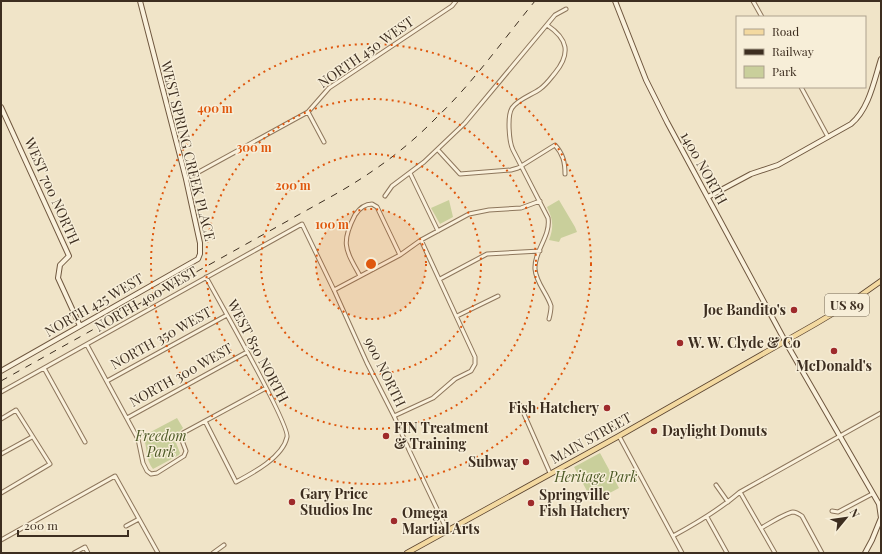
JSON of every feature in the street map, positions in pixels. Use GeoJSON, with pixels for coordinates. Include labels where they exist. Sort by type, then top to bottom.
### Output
{"type":"FeatureCollection","features":[{"type":"Feature","properties":{"kind":"main road","name":"US 89"},"geometry":{"type":"LineString","coordinates":[[785,341],[847,304],[881,281]]}},
{"type":"Feature","properties":{"kind":"main road","name":"MAIN STREET"},"geometry":{"type":"LineString","coordinates":[[410,552],[447,530],[619,436],[785,341]]}},
{"type":"Feature","properties":{"kind":"street","name":"WEST SPRING CREEK PLACE"},"geometry":{"type":"LineString","coordinates":[[140,1],[186,179],[200,243],[200,254],[198,259]]}},
{"type":"Feature","properties":{"kind":"street","name":"NORTH 450 WEST"},"geometry":{"type":"LineString","coordinates":[[186,179],[308,112],[329,88],[452,6],[456,1]]}},
{"type":"Feature","properties":{"kind":"street","name":"1400 NORTH"},"geometry":{"type":"LineString","coordinates":[[615,1],[646,80],[667,122],[785,341],[872,494],[880,504]]}},
{"type":"Feature","properties":{"kind":"street"},"geometry":{"type":"LineString","coordinates":[[754,1],[762,16]]}},
{"type":"Feature","properties":{"kind":"street"},"geometry":{"type":"LineString","coordinates":[[385,196],[392,186],[438,150],[471,117],[555,15],[566,9]]}},
{"type":"Feature","properties":{"kind":"street"},"geometry":{"type":"LineString","coordinates":[[547,25],[558,34],[566,49],[566,54],[562,65],[547,83],[518,103],[511,110],[510,139],[513,150],[548,218],[549,227],[537,258],[535,268],[538,280],[551,307],[549,319]]}},
{"type":"Feature","properties":{"kind":"street"},"geometry":{"type":"LineString","coordinates":[[708,197],[751,174],[778,165],[851,124],[861,114],[864,108],[881,59]]}},
{"type":"Feature","properties":{"kind":"street"},"geometry":{"type":"LineString","coordinates":[[801,88],[828,137]]}},
{"type":"Feature","properties":{"kind":"street","name":"WEST 700 NORTH"},"geometry":{"type":"LineString","coordinates":[[1,107],[69,256],[60,265],[58,278],[80,326]]}},
{"type":"Feature","properties":{"kind":"street"},"geometry":{"type":"LineString","coordinates":[[308,112],[324,142]]}},
{"type":"Feature","properties":{"kind":"street"},"geometry":{"type":"LineString","coordinates":[[438,150],[460,174],[512,170],[522,166],[555,145],[565,161],[566,174]]}},
{"type":"Feature","properties":{"kind":"street"},"geometry":{"type":"LineString","coordinates":[[410,173],[438,231]]}},
{"type":"Feature","properties":{"kind":"street"},"geometry":{"type":"LineString","coordinates":[[334,290],[400,255],[421,240],[457,220],[478,212],[521,208],[540,201]]}},
{"type":"Feature","properties":{"kind":"street"},"geometry":{"type":"LineString","coordinates":[[360,276],[347,248],[346,237],[348,229],[359,209],[366,204],[374,204],[377,207],[400,255]]}},
{"type":"Feature","properties":{"kind":"street","name":"NORTH 400 WEST"},"geometry":{"type":"LineString","coordinates":[[1,392],[302,224]]}},
{"type":"Feature","properties":{"kind":"street","name":"900 NORTH"},"geometry":{"type":"LineString","coordinates":[[302,224],[447,530]]}},
{"type":"Feature","properties":{"kind":"street"},"geometry":{"type":"LineString","coordinates":[[394,416],[436,396],[455,379],[471,371],[475,364],[475,357],[421,240]]}},
{"type":"Feature","properties":{"kind":"street"},"geometry":{"type":"LineString","coordinates":[[440,279],[487,254],[495,252],[540,251]]}},
{"type":"Feature","properties":{"kind":"street","name":"NORTH 425 WEST"},"geometry":{"type":"LineString","coordinates":[[1,371],[198,259]]}},
{"type":"Feature","properties":{"kind":"street","name":"WEST 850 NORTH"},"geometry":{"type":"LineString","coordinates":[[205,421],[236,482],[265,466],[284,446],[288,436],[285,426],[266,388],[206,277]]}},
{"type":"Feature","properties":{"kind":"street"},"geometry":{"type":"LineString","coordinates":[[457,316],[498,296]]}},
{"type":"Feature","properties":{"kind":"street","name":"NORTH 350 WEST"},"geometry":{"type":"LineString","coordinates":[[107,381],[227,315]]}},
{"type":"Feature","properties":{"kind":"street"},"geometry":{"type":"LineString","coordinates":[[87,345],[138,439],[143,463],[147,471],[151,474],[182,458],[186,451],[181,440],[182,435],[266,388]]}},
{"type":"Feature","properties":{"kind":"street","name":"NORTH 300 WEST"},"geometry":{"type":"LineString","coordinates":[[127,418],[247,352]]}},
{"type":"Feature","properties":{"kind":"street"},"geometry":{"type":"LineString","coordinates":[[44,368],[85,442]]}},
{"type":"Feature","properties":{"kind":"street"},"geometry":{"type":"LineString","coordinates":[[520,406],[550,473]]}},
{"type":"Feature","properties":{"kind":"street"},"geometry":{"type":"LineString","coordinates":[[1,419],[16,410],[50,464],[1,492]]}},
{"type":"Feature","properties":{"kind":"street"},"geometry":{"type":"LineString","coordinates":[[673,536],[707,517],[740,492],[881,413]]}},
{"type":"Feature","properties":{"kind":"street"},"geometry":{"type":"LineString","coordinates":[[619,436],[682,553]]}},
{"type":"Feature","properties":{"kind":"street"},"geometry":{"type":"LineString","coordinates":[[1,454],[32,437]]}},
{"type":"Feature","properties":{"kind":"street"},"geometry":{"type":"LineString","coordinates":[[1,540],[115,476],[158,553]]}},
{"type":"Feature","properties":{"kind":"street"},"geometry":{"type":"LineString","coordinates":[[716,485],[728,502]]}},
{"type":"Feature","properties":{"kind":"street"},"geometry":{"type":"LineString","coordinates":[[740,492],[775,553]]}},
{"type":"Feature","properties":{"kind":"street"},"geometry":{"type":"LineString","coordinates":[[832,511],[838,512],[872,494]]}},
{"type":"Feature","properties":{"kind":"street"},"geometry":{"type":"LineString","coordinates":[[865,553],[881,518],[880,504]]}},
{"type":"Feature","properties":{"kind":"street"},"geometry":{"type":"LineString","coordinates":[[761,528],[789,513],[795,512],[802,516],[822,553]]}},
{"type":"Feature","properties":{"kind":"street"},"geometry":{"type":"LineString","coordinates":[[707,517],[727,553]]}},
{"type":"Feature","properties":{"kind":"street"},"geometry":{"type":"LineString","coordinates":[[126,526],[139,519]]}},
{"type":"Feature","properties":{"kind":"street"},"geometry":{"type":"LineString","coordinates":[[213,553],[224,545]]}},
{"type":"Feature","properties":{"kind":"street"},"geometry":{"type":"LineString","coordinates":[[74,553],[85,547],[88,553]]}},
{"type":"Feature","properties":{"kind":"green space"},"geometry":{"type":"Polygon","coordinates":[[[449,200],[453,217],[440,224],[431,208],[449,200]]]}},
{"type":"Feature","properties":{"kind":"green space"},"geometry":{"type":"Polygon","coordinates":[[[559,200],[577,232],[561,238],[559,242],[549,240],[552,231],[552,223],[551,215],[547,207],[559,200]]]}},
{"type":"Feature","properties":{"kind":"green space","name":"Freedom Park"},"geometry":{"type":"Polygon","coordinates":[[[177,418],[183,428],[175,440],[180,453],[179,455],[153,469],[150,465],[143,436],[177,418]]]}},
{"type":"Feature","properties":{"kind":"green space","name":"Heritage Park"},"geometry":{"type":"Polygon","coordinates":[[[600,453],[619,488],[593,502],[574,467],[600,453]]]}},
{"type":"Feature","properties":{"kind":"railway"},"geometry":{"type":"LineString","coordinates":[[1,381],[334,195],[375,170],[413,140],[450,105],[535,1]]}},
{"type":"Feature","properties":{"kind":"place","name":"Joe Bandito's"},"geometry":{"type":"Point","coordinates":[794,310]}},
{"type":"Feature","properties":{"kind":"place","name":"W. W. Clyde & Co"},"geometry":{"type":"Point","coordinates":[680,343]}},
{"type":"Feature","properties":{"kind":"place","name":"McDonald's"},"geometry":{"type":"Point","coordinates":[834,351]}},
{"type":"Feature","properties":{"kind":"place","name":"Fish Hatchery"},"geometry":{"type":"Point","coordinates":[607,408]}},
{"type":"Feature","properties":{"kind":"place","name":"Daylight Donuts"},"geometry":{"type":"Point","coordinates":[654,431]}},
{"type":"Feature","properties":{"kind":"place","name":"FIN Treatment & Training"},"geometry":{"type":"Point","coordinates":[386,436]}},
{"type":"Feature","properties":{"kind":"place","name":"Subway"},"geometry":{"type":"Point","coordinates":[526,462]}},
{"type":"Feature","properties":{"kind":"place","name":"Gary Price Studios Inc"},"geometry":{"type":"Point","coordinates":[292,502]}},
{"type":"Feature","properties":{"kind":"place","name":"Springville Fish Hatchery"},"geometry":{"type":"Point","coordinates":[531,503]}},
{"type":"Feature","properties":{"kind":"place","name":"Omega Martial Arts"},"geometry":{"type":"Point","coordinates":[394,521]}}]}
